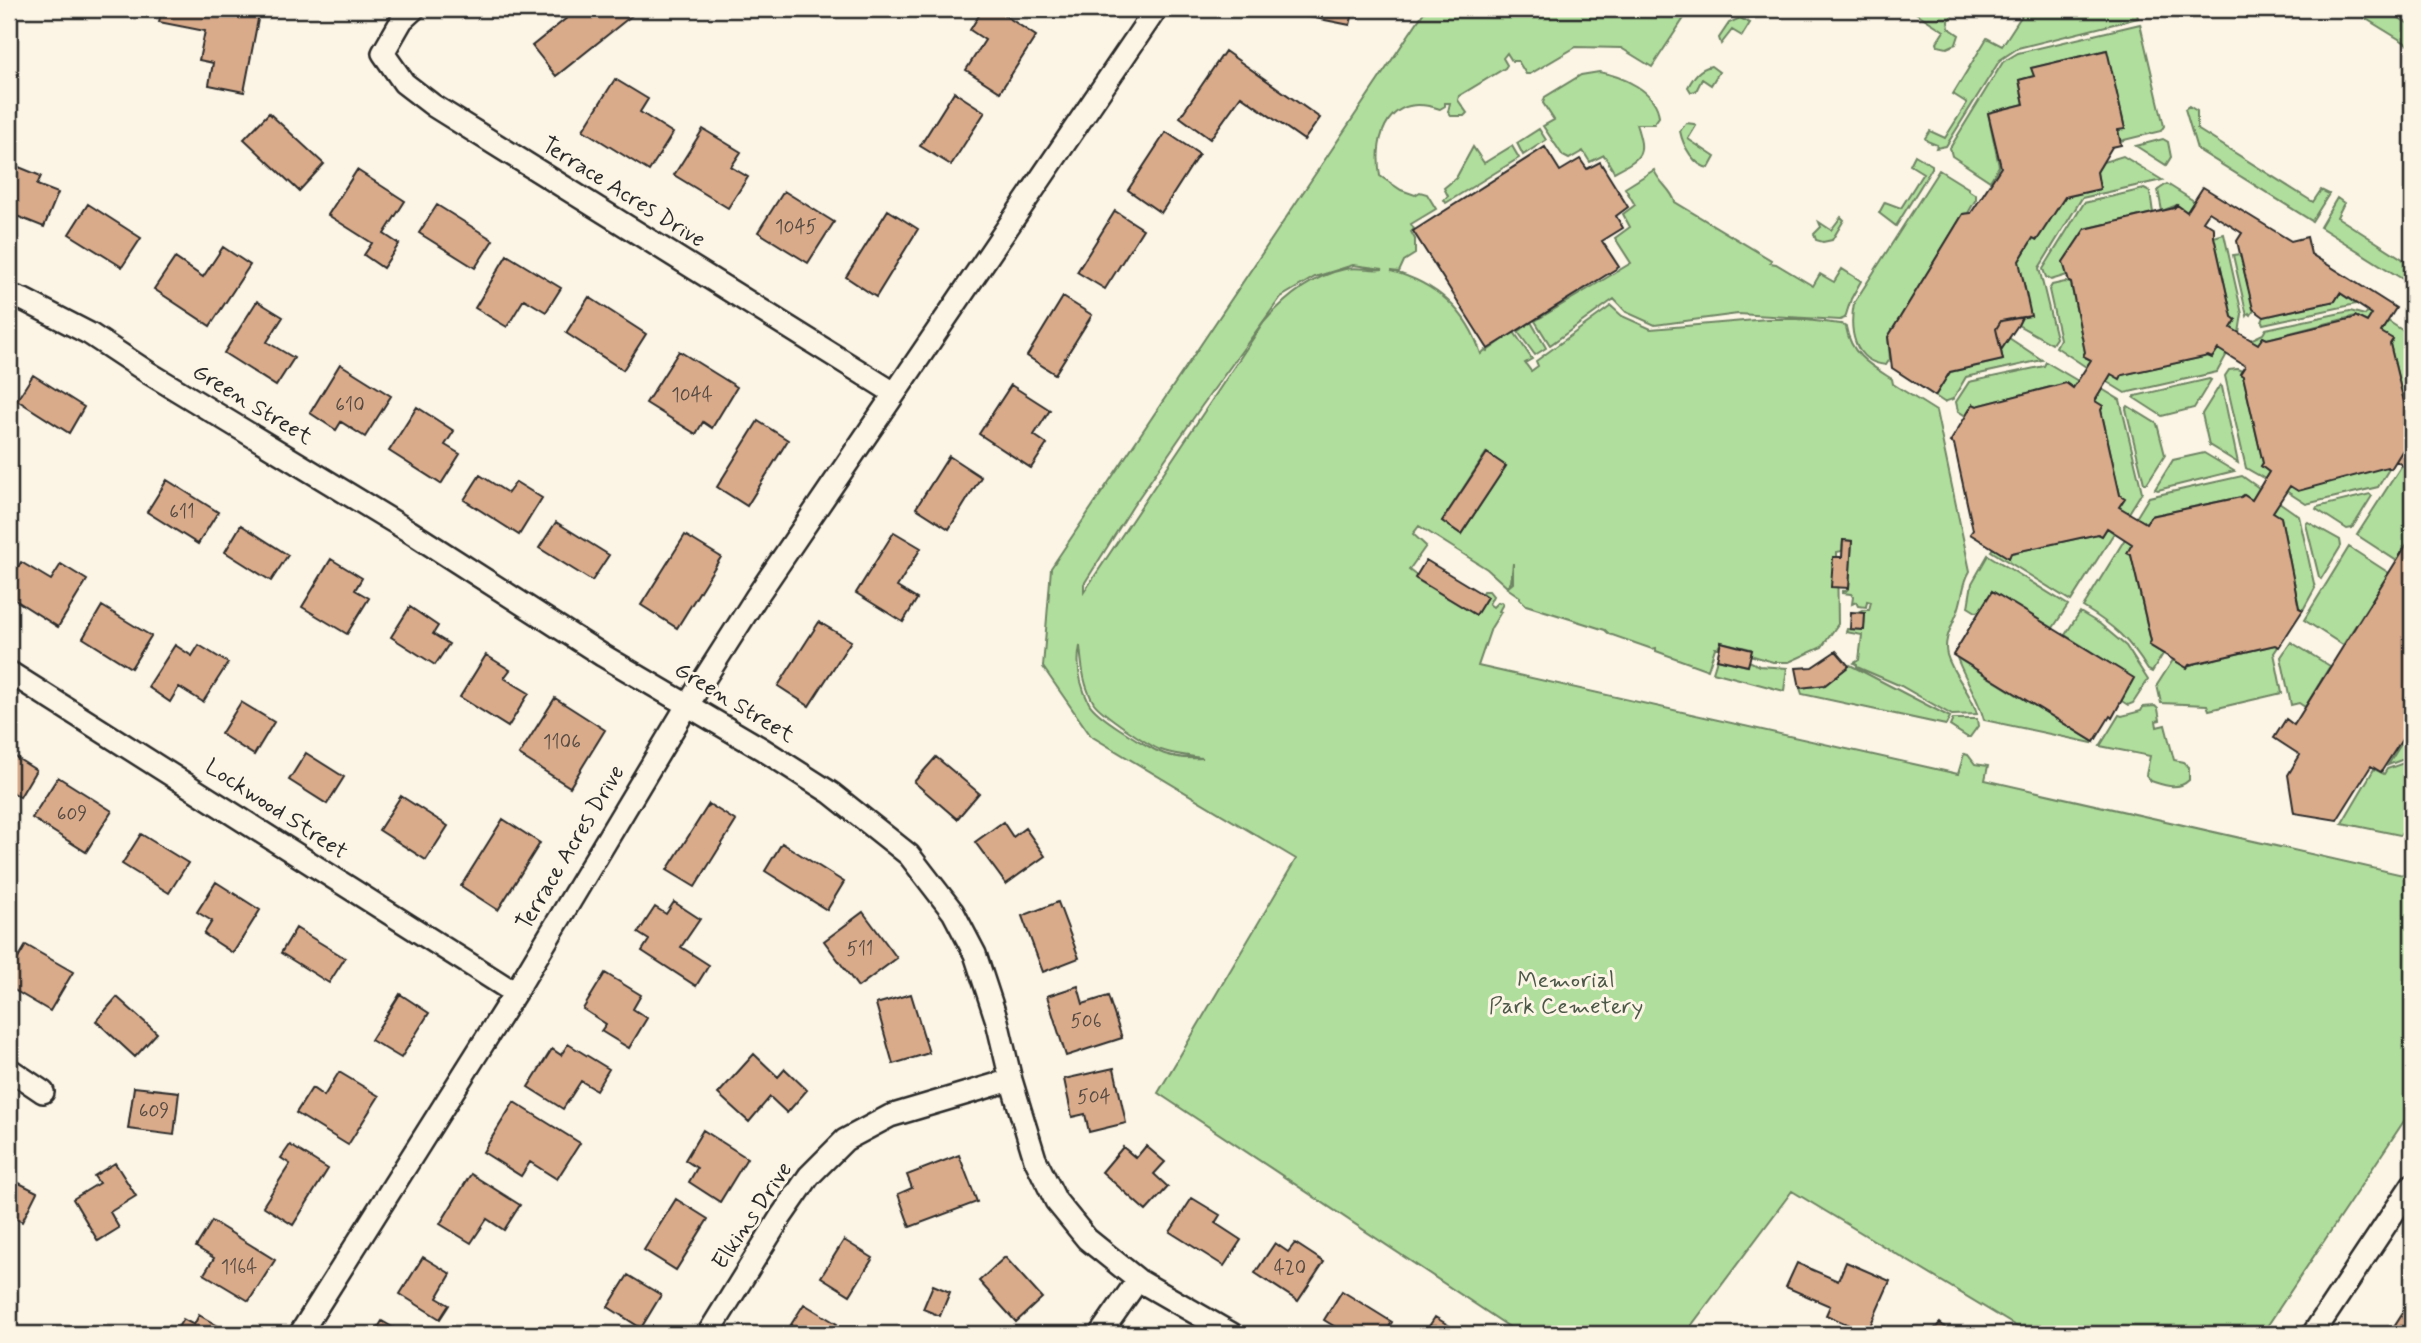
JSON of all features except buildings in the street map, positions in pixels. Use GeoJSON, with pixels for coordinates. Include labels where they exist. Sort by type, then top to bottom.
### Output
{"type":"FeatureCollection","features":[{"type":"Feature","properties":{"kind":"street","name":"Terrace Acres Drive"},"geometry":{"type":"LineString","coordinates":[[414,9],[402,20],[383,52],[404,83],[434,106],[894,393]]}},
{"type":"Feature","properties":{"kind":"street","name":"Terrace Acres Drive"},"geometry":{"type":"LineString","coordinates":[[300,1334],[515,993],[687,706],[757,596],[1156,9]]}},
{"type":"Feature","properties":{"kind":"street","name":"Green Street"},"geometry":{"type":"LineString","coordinates":[[9,295],[90,334],[149,373],[409,531],[602,655],[762,748],[831,793],[909,855],[953,912],[975,954],[997,1021],[1011,1080],[1035,1159],[1056,1201],[1087,1239],[1139,1280],[1232,1334]]}},
{"type":"Feature","properties":{"kind":"street","name":"Lockwood Street"},"geometry":{"type":"LineString","coordinates":[[9,672],[515,993]]}},
{"type":"Feature","properties":{"kind":"street"},"geometry":{"type":"LineString","coordinates":[[9,1069],[43,1092]]}},
{"type":"Feature","properties":{"kind":"street","name":"Elkins Drive"},"geometry":{"type":"LineString","coordinates":[[708,1334],[809,1176],[845,1140],[890,1116],[1011,1080]]}},
{"type":"Feature","properties":{"kind":"street"},"geometry":{"type":"LineString","coordinates":[[2313,1334],[2412,1185]]}},
{"type":"Feature","properties":{"kind":"street"},"geometry":{"type":"LineString","coordinates":[[1100,1334],[1139,1280]]}},
{"type":"Feature","properties":{"kind":"green space","name":"Memorial Park Cemetery"},"geometry":{"type":"Polygon","coordinates":[[[1426,9],[1690,9],[1652,67],[1621,48],[1576,47],[1526,74],[1518,61],[1512,61],[1507,53],[1503,58],[1507,65],[1505,68],[1459,96],[1458,100],[1467,113],[1464,116],[1451,116],[1448,112],[1450,103],[1445,103],[1440,109],[1423,105],[1409,106],[1397,112],[1389,120],[1379,145],[1380,176],[1401,190],[1415,195],[1420,192],[1427,194],[1436,209],[1411,224],[1414,229],[1411,232],[1415,239],[1415,254],[1404,261],[1399,272],[1391,271],[1422,283],[1447,300],[1467,324],[1481,354],[1514,332],[1532,359],[1525,363],[1531,371],[1538,366],[1536,361],[1611,306],[1622,316],[1651,329],[1767,319],[1797,319],[1841,324],[1846,327],[1852,345],[1863,358],[1892,379],[1893,384],[1936,411],[1970,571],[1946,649],[1950,663],[1977,714],[1952,715],[1901,686],[1857,667],[1854,663],[1859,660],[1862,635],[1846,632],[1847,629],[1864,630],[1865,613],[1858,612],[1869,610],[1871,602],[1867,601],[1866,607],[1858,606],[1856,602],[1852,604],[1851,594],[1842,593],[1849,588],[1852,541],[1843,540],[1842,551],[1837,552],[1838,624],[1822,647],[1789,662],[1773,662],[1750,655],[1751,649],[1721,642],[1718,648],[1715,648],[1708,670],[1656,651],[1656,648],[1652,649],[1609,634],[1605,630],[1526,605],[1507,588],[1513,583],[1513,563],[1511,582],[1507,587],[1487,569],[1419,526],[1413,534],[1426,546],[1409,570],[1417,576],[1416,579],[1476,615],[1487,597],[1483,591],[1489,591],[1493,596],[1489,604],[1493,607],[1497,603],[1503,604],[1491,628],[1478,666],[1958,774],[1964,754],[1975,764],[1988,766],[1985,780],[2412,877],[2412,1109],[2262,1334],[2029,1334],[1792,1191],[1685,1334],[1520,1334],[1158,1093],[1296,859],[1091,736],[1043,667],[1051,568],[1426,9]],[[1353,265],[1315,277],[1281,297],[1133,506],[1084,584],[1084,592],[1264,322],[1291,296],[1311,282],[1333,272],[1350,268],[1383,269],[1353,265]],[[1486,453],[1442,521],[1461,534],[1506,466],[1486,453]],[[1080,646],[1083,689],[1089,703],[1101,715],[1160,752],[1179,757],[1203,758],[1161,750],[1106,714],[1094,703],[1087,689],[1080,646]]]}},
{"type":"Feature","properties":{"kind":"green space"},"geometry":{"type":"Polygon","coordinates":[[[1910,9],[1957,9],[1948,21],[1949,28],[1959,35],[1956,44],[1947,48],[1938,46],[1937,42],[1944,31],[1910,9]]]}},
{"type":"Feature","properties":{"kind":"green space"},"geometry":{"type":"Polygon","coordinates":[[[2026,9],[2136,9],[2138,18],[2018,48],[2000,60],[1946,146],[1936,148],[1937,145],[1925,138],[1930,131],[1945,138],[1967,103],[1953,94],[1987,38],[2002,46],[2026,9]]]}},
{"type":"Feature","properties":{"kind":"green space"},"geometry":{"type":"Polygon","coordinates":[[[2350,9],[2384,9],[2412,26],[2412,47],[2350,9]]]}},
{"type":"Feature","properties":{"kind":"green space"},"geometry":{"type":"Polygon","coordinates":[[[1740,18],[1750,23],[1742,36],[1732,30],[1721,44],[1719,38],[1729,23],[1740,18]]]}},
{"type":"Feature","properties":{"kind":"green space"},"geometry":{"type":"Polygon","coordinates":[[[2140,24],[2164,126],[2161,131],[2120,141],[2118,130],[2125,128],[2106,50],[2032,68],[2034,76],[2019,80],[2024,104],[1988,113],[1999,166],[1990,181],[1952,156],[1950,148],[2003,62],[2018,53],[2140,24]]]}},
{"type":"Feature","properties":{"kind":"green space"},"geometry":{"type":"Polygon","coordinates":[[[1711,66],[1719,72],[1711,85],[1702,79],[1696,91],[1691,92],[1688,87],[1695,76],[1711,66]]]}},
{"type":"Feature","properties":{"kind":"green space"},"geometry":{"type":"Polygon","coordinates":[[[1599,72],[1628,81],[1645,92],[1657,108],[1659,117],[1654,124],[1636,124],[1641,142],[1640,154],[1631,163],[1614,172],[1604,155],[1590,162],[1583,151],[1569,159],[1563,156],[1543,126],[1554,120],[1543,103],[1545,97],[1581,75],[1599,72]]]}},
{"type":"Feature","properties":{"kind":"green space"},"geometry":{"type":"Polygon","coordinates":[[[2189,106],[2197,111],[2197,129],[2313,202],[2321,190],[2329,194],[2312,221],[2197,149],[2185,109],[2189,106]]]}},
{"type":"Feature","properties":{"kind":"green space"},"geometry":{"type":"Polygon","coordinates":[[[1686,123],[1696,126],[1688,139],[1715,157],[1709,168],[1694,159],[1687,149],[1680,131],[1686,123]]]}},
{"type":"Feature","properties":{"kind":"green space"},"geometry":{"type":"Polygon","coordinates":[[[1539,129],[1546,140],[1523,155],[1517,143],[1539,129]]]}},
{"type":"Feature","properties":{"kind":"green space"},"geometry":{"type":"Polygon","coordinates":[[[2163,139],[2168,142],[2171,157],[2166,165],[2136,146],[2163,139]]]}},
{"type":"Feature","properties":{"kind":"green space"},"geometry":{"type":"Polygon","coordinates":[[[1512,146],[1519,158],[1446,203],[1444,200],[1448,196],[1444,188],[1456,178],[1473,147],[1484,163],[1512,146]]]}},
{"type":"Feature","properties":{"kind":"green space"},"geometry":{"type":"Polygon","coordinates":[[[1915,155],[1932,165],[1932,168],[1896,226],[1879,213],[1885,202],[1901,208],[1923,173],[1910,165],[1915,155]]]}},
{"type":"Feature","properties":{"kind":"green space"},"geometry":{"type":"Polygon","coordinates":[[[2123,156],[2162,180],[2082,198],[2039,268],[2056,338],[2052,344],[2018,325],[2022,317],[2019,261],[2033,238],[2037,240],[2065,197],[2100,189],[2097,172],[2103,162],[2123,156]]]}},
{"type":"Feature","properties":{"kind":"green space"},"geometry":{"type":"Polygon","coordinates":[[[1654,170],[1675,202],[1771,260],[1770,263],[1813,286],[1820,274],[1834,282],[1842,269],[1861,281],[1845,318],[1840,320],[1738,314],[1655,325],[1626,312],[1614,299],[1550,345],[1535,321],[1631,263],[1615,238],[1630,227],[1623,214],[1635,205],[1625,188],[1654,170]]]}},
{"type":"Feature","properties":{"kind":"green space"},"geometry":{"type":"Polygon","coordinates":[[[1939,170],[1968,188],[1976,195],[1976,199],[1968,213],[1963,214],[1888,337],[1890,359],[1886,365],[1875,363],[1866,358],[1856,343],[1852,324],[1854,303],[1939,170]]]}},
{"type":"Feature","properties":{"kind":"green space"},"geometry":{"type":"Polygon","coordinates":[[[2167,184],[2194,201],[2187,212],[2177,205],[2162,211],[2158,190],[2167,184]]]}},
{"type":"Feature","properties":{"kind":"green space"},"geometry":{"type":"Polygon","coordinates":[[[2144,189],[2150,192],[2153,213],[2085,229],[2063,262],[2067,275],[2051,280],[2046,277],[2043,269],[2084,203],[2144,189]]]}},
{"type":"Feature","properties":{"kind":"green space"},"geometry":{"type":"Polygon","coordinates":[[[2337,198],[2344,203],[2337,217],[2412,265],[2412,285],[2320,227],[2337,198]]]}},
{"type":"Feature","properties":{"kind":"green space"},"geometry":{"type":"Polygon","coordinates":[[[1841,217],[1844,220],[1832,240],[1816,240],[1814,234],[1821,227],[1819,222],[1831,230],[1841,217]]]}},
{"type":"Feature","properties":{"kind":"green space"},"geometry":{"type":"Polygon","coordinates":[[[2224,234],[2242,314],[2239,333],[2231,328],[2236,320],[2232,317],[2214,237],[2224,234]]]}},
{"type":"Feature","properties":{"kind":"green space"},"geometry":{"type":"Polygon","coordinates":[[[2240,254],[2254,310],[2247,316],[2233,255],[2240,254]]]}},
{"type":"Feature","properties":{"kind":"green space"},"geometry":{"type":"Polygon","coordinates":[[[2071,283],[2085,352],[2083,356],[2091,360],[2086,367],[2056,347],[2060,339],[2049,290],[2052,285],[2071,283]]]}},
{"type":"Feature","properties":{"kind":"green space"},"geometry":{"type":"Polygon","coordinates":[[[2340,293],[2356,304],[2263,324],[2262,322],[2264,317],[2335,301],[2340,293]]]}},
{"type":"Feature","properties":{"kind":"green space"},"geometry":{"type":"Polygon","coordinates":[[[2350,311],[2365,315],[2368,311],[2372,314],[2367,322],[2355,316],[2267,339],[2263,337],[2258,344],[2250,340],[2263,334],[2266,329],[2350,311]]]}},
{"type":"Feature","properties":{"kind":"green space"},"geometry":{"type":"Polygon","coordinates":[[[2388,321],[2411,336],[2412,428],[2390,344],[2392,339],[2381,332],[2388,321]]]}},
{"type":"Feature","properties":{"kind":"green space"},"geometry":{"type":"Polygon","coordinates":[[[1531,322],[1546,348],[1535,355],[1518,332],[1531,322]]]}},
{"type":"Feature","properties":{"kind":"green space"},"geometry":{"type":"Polygon","coordinates":[[[2009,338],[2042,360],[1966,377],[1953,399],[1944,402],[1935,396],[1950,372],[2003,360],[2001,350],[2009,338]]]}},
{"type":"Feature","properties":{"kind":"green space"},"geometry":{"type":"Polygon","coordinates":[[[2218,349],[2227,354],[2217,372],[2125,393],[2107,382],[2111,374],[2122,375],[2208,356],[2212,358],[2218,349]]]}},
{"type":"Feature","properties":{"kind":"green space"},"geometry":{"type":"Polygon","coordinates":[[[2046,362],[2078,381],[2073,388],[2066,383],[1977,406],[1973,404],[1966,416],[1958,411],[1956,402],[1969,382],[2044,366],[2046,362]]]}},
{"type":"Feature","properties":{"kind":"green space"},"geometry":{"type":"Polygon","coordinates":[[[2229,370],[2242,371],[2240,374],[2243,376],[2263,463],[2261,466],[2269,472],[2265,479],[2246,468],[2225,376],[2229,370]]]}},
{"type":"Feature","properties":{"kind":"green space"},"geometry":{"type":"Polygon","coordinates":[[[2211,380],[2194,408],[2162,416],[2134,398],[2135,396],[2211,380]]]}},
{"type":"Feature","properties":{"kind":"green space"},"geometry":{"type":"Polygon","coordinates":[[[2220,385],[2238,463],[2209,445],[2202,414],[2220,385]]]}},
{"type":"Feature","properties":{"kind":"green space"},"geometry":{"type":"Polygon","coordinates":[[[2102,389],[2120,400],[2142,492],[2129,513],[2119,507],[2124,498],[2120,495],[2101,410],[2103,406],[2095,401],[2102,389]]]}},
{"type":"Feature","properties":{"kind":"green space"},"geometry":{"type":"Polygon","coordinates":[[[2128,406],[2157,424],[2165,455],[2147,483],[2144,483],[2126,409],[2128,406]]]}},
{"type":"Feature","properties":{"kind":"green space"},"geometry":{"type":"Polygon","coordinates":[[[2204,453],[2234,471],[2155,489],[2173,460],[2204,453]]]}},
{"type":"Feature","properties":{"kind":"green space"},"geometry":{"type":"Polygon","coordinates":[[[2402,465],[2412,472],[2412,536],[2397,561],[2357,535],[2402,465]]]}},
{"type":"Feature","properties":{"kind":"green space"},"geometry":{"type":"Polygon","coordinates":[[[2386,467],[2389,469],[2378,487],[2306,504],[2286,491],[2290,486],[2386,467]]]}},
{"type":"Feature","properties":{"kind":"green space"},"geometry":{"type":"Polygon","coordinates":[[[2242,476],[2259,488],[2252,500],[2244,495],[2151,516],[2146,523],[2136,518],[2149,497],[2242,476]]]}},
{"type":"Feature","properties":{"kind":"green space"},"geometry":{"type":"Polygon","coordinates":[[[2370,494],[2372,496],[2352,528],[2347,529],[2316,509],[2317,507],[2370,494]]]}},
{"type":"Feature","properties":{"kind":"green space"},"geometry":{"type":"Polygon","coordinates":[[[2279,502],[2299,516],[2315,588],[2303,610],[2299,608],[2281,517],[2273,512],[2279,502]]]}},
{"type":"Feature","properties":{"kind":"green space"},"geometry":{"type":"Polygon","coordinates":[[[2308,522],[2340,540],[2341,546],[2321,579],[2306,524],[2308,522]]]}},
{"type":"Feature","properties":{"kind":"green space"},"geometry":{"type":"Polygon","coordinates":[[[2107,528],[2114,533],[2071,601],[1991,551],[1993,548],[2009,557],[2011,553],[2098,534],[2102,536],[2107,528]]]}},
{"type":"Feature","properties":{"kind":"green space"},"geometry":{"type":"Polygon","coordinates":[[[2125,539],[2132,544],[2131,555],[2151,641],[2149,645],[2163,654],[2152,672],[2120,634],[2083,607],[2125,539]]]}},
{"type":"Feature","properties":{"kind":"green space"},"geometry":{"type":"Polygon","coordinates":[[[2349,547],[2389,573],[2343,645],[2304,620],[2349,547]]]}},
{"type":"Feature","properties":{"kind":"green space"},"geometry":{"type":"Polygon","coordinates":[[[1988,555],[2068,605],[2053,628],[1992,591],[1979,611],[1968,607],[1972,583],[1988,555]]]}},
{"type":"Feature","properties":{"kind":"green space"},"geometry":{"type":"Polygon","coordinates":[[[2080,612],[2100,624],[2126,646],[2148,680],[2133,703],[2128,705],[2120,700],[2133,678],[2065,635],[2080,612]]]}},
{"type":"Feature","properties":{"kind":"green space"},"geometry":{"type":"Polygon","coordinates":[[[2291,642],[2330,666],[2305,707],[2299,703],[2291,705],[2281,657],[2291,642]]]}},
{"type":"Feature","properties":{"kind":"green space"},"geometry":{"type":"Polygon","coordinates":[[[2275,645],[2278,647],[2274,653],[2282,693],[2209,710],[2207,705],[2161,703],[2157,685],[2173,660],[2187,668],[2189,665],[2275,645]]]}},
{"type":"Feature","properties":{"kind":"green space"},"geometry":{"type":"Polygon","coordinates":[[[1957,658],[2092,741],[2092,743],[1984,720],[1957,658]]]}},
{"type":"Feature","properties":{"kind":"green space"},"geometry":{"type":"Polygon","coordinates":[[[1717,659],[1747,666],[1749,661],[1759,666],[1787,668],[1784,691],[1713,672],[1717,659]]]}},
{"type":"Feature","properties":{"kind":"green space"},"geometry":{"type":"Polygon","coordinates":[[[1850,665],[1950,717],[1946,725],[1802,694],[1800,688],[1825,685],[1850,665]]]}},
{"type":"Feature","properties":{"kind":"green space"},"geometry":{"type":"Polygon","coordinates":[[[2155,706],[2160,720],[2156,721],[2157,727],[2165,725],[2174,760],[2189,767],[2189,780],[2180,785],[2171,786],[2151,781],[2146,775],[2150,756],[2100,746],[2119,715],[2155,706]]]}},
{"type":"Feature","properties":{"kind":"green space"},"geometry":{"type":"Polygon","coordinates":[[[1953,719],[1977,719],[1978,726],[1970,737],[1967,737],[1950,726],[1953,719]]]}},
{"type":"Feature","properties":{"kind":"green space"},"geometry":{"type":"Polygon","coordinates":[[[2411,728],[2412,756],[2388,765],[2411,728]]]}},
{"type":"Feature","properties":{"kind":"green space"},"geometry":{"type":"Polygon","coordinates":[[[2412,760],[2412,817],[2406,830],[2400,835],[2342,823],[2374,769],[2384,774],[2387,769],[2412,760]]]}}]}
